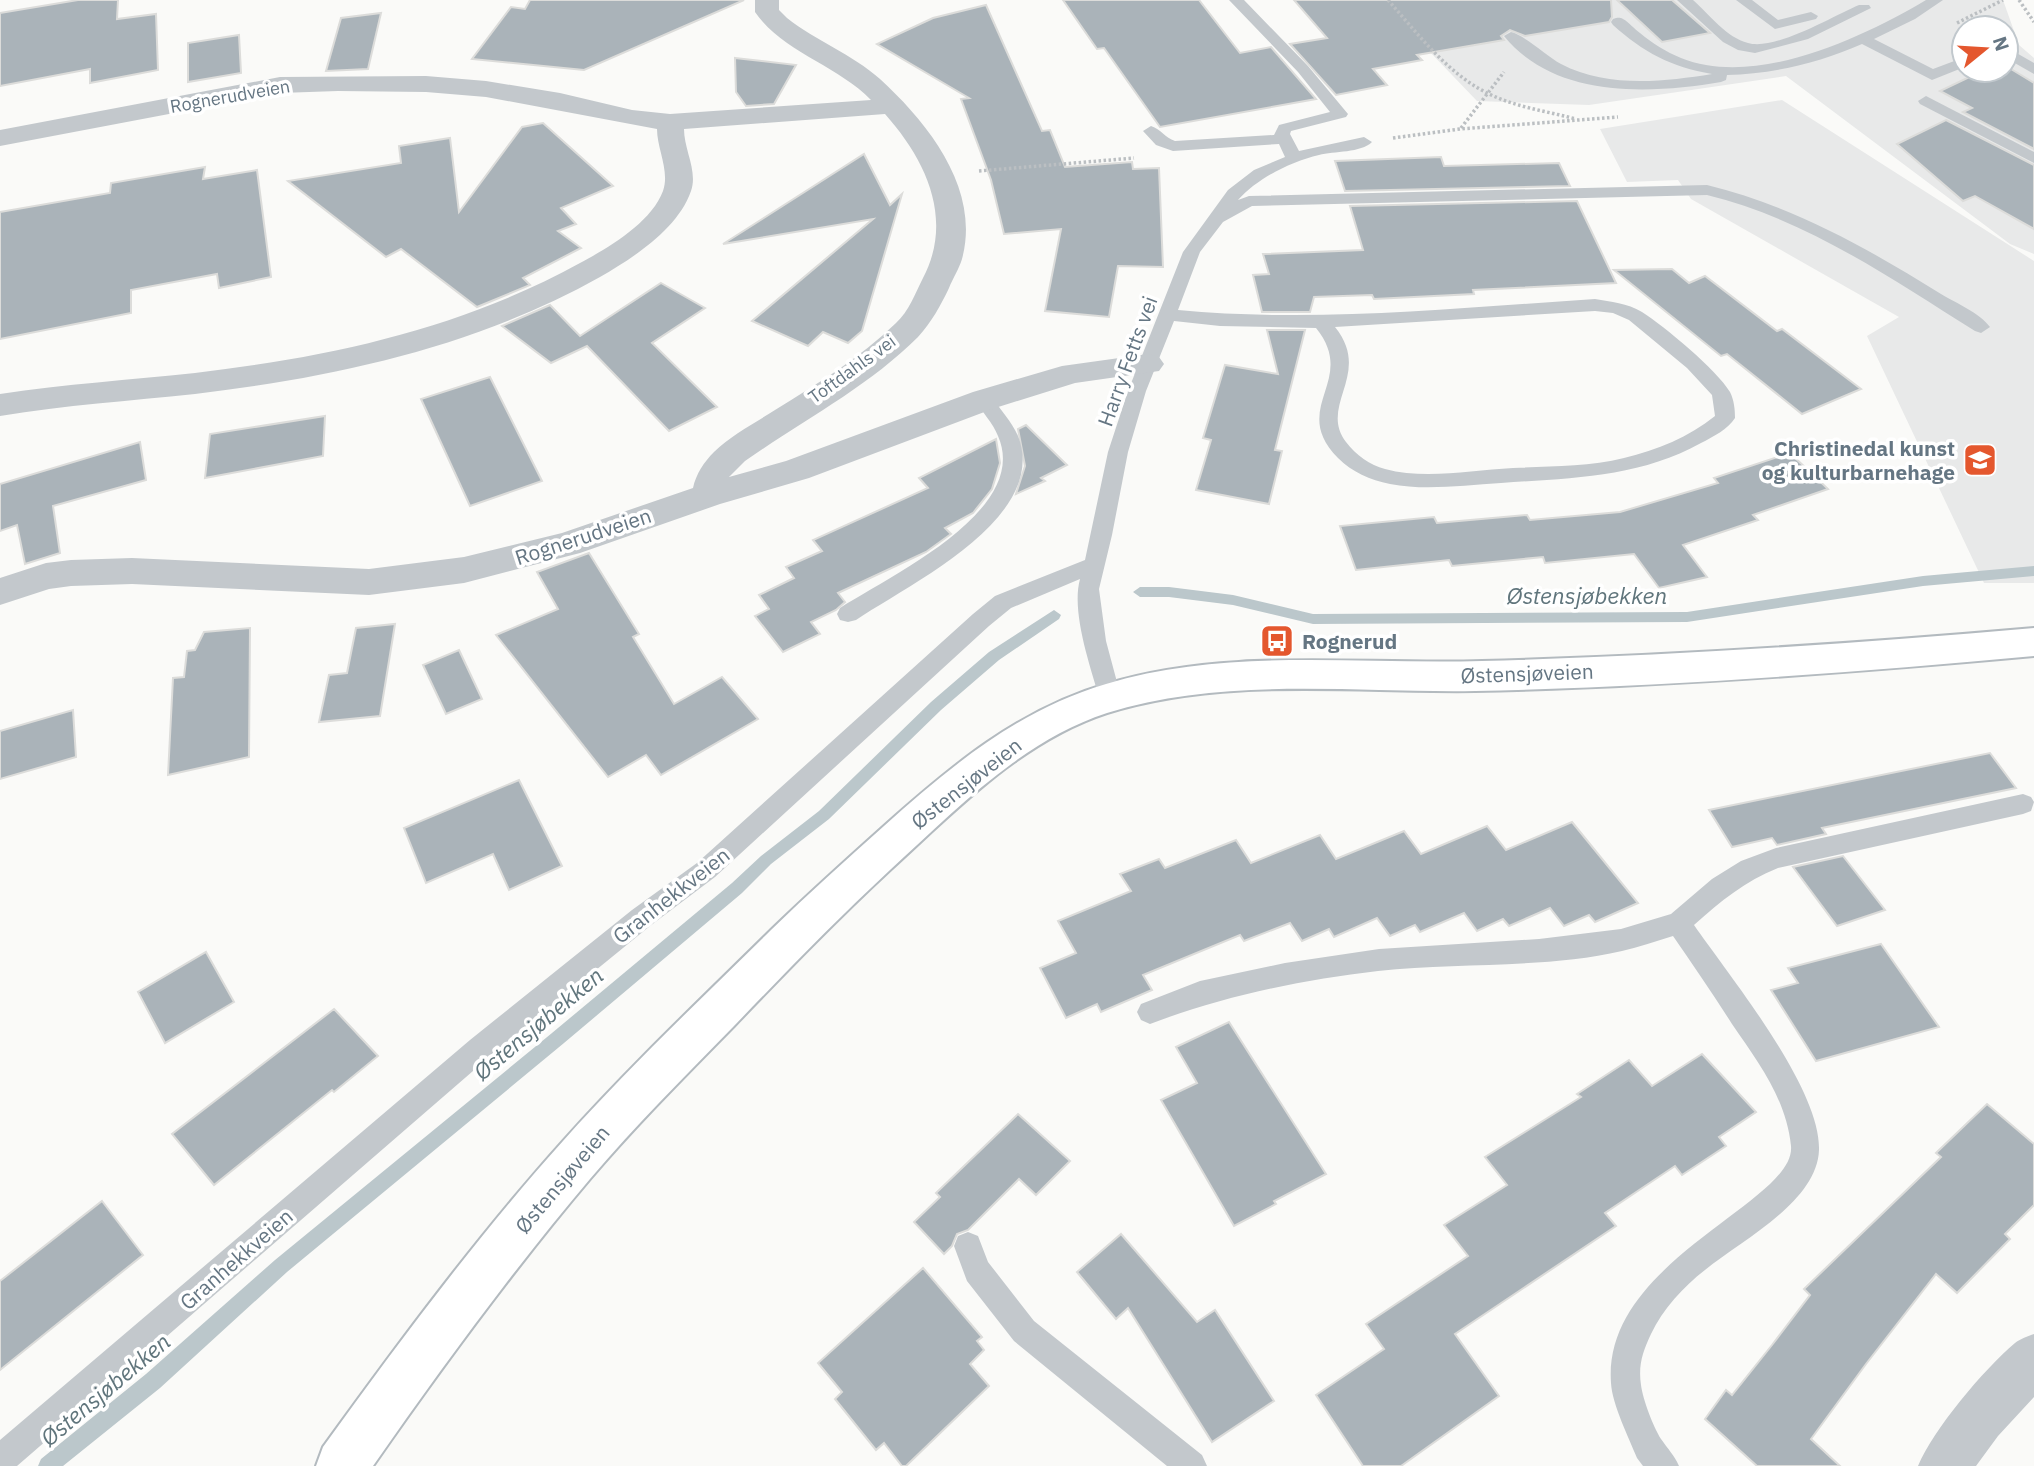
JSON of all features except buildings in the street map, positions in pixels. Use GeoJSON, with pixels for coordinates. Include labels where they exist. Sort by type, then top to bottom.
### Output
{"type":"FeatureCollection","features":[{"type":"Feature","properties":{"kind":"main road","name":"Østensjøveien"},"geometry":{"type":"LineString","coordinates":[[342,1466],[401,1382],[508,1243],[612,1120],[834,896],[978,768],[1045,724],[1110,697],[1212,678],[1268,675],[1469,676],[1620,670],[1751,664],[2034,642]]}},
{"type":"Feature","properties":{"kind":"street","name":"Toftdahls vei"},"geometry":{"type":"LineString","coordinates":[[709,495],[709,484],[716,470],[733,453],[865,365],[907,329],[922,311],[948,257],[953,223],[946,185],[924,145],[892,106],[860,75],[786,32],[767,12],[767,0]]}},
{"type":"Feature","properties":{"kind":"street","name":"Rognerudveien"},"geometry":{"type":"LineString","coordinates":[[0,138],[280,85],[426,84],[486,89],[560,101],[632,118],[670,122],[892,106]]}},
{"type":"Feature","properties":{"kind":"street"},"geometry":{"type":"LineString","coordinates":[[0,405],[223,380],[302,368],[417,342],[491,317],[583,274],[623,249],[654,221],[675,198],[680,182],[679,167],[671,144],[670,122]]}},
{"type":"Feature","properties":{"kind":"street","name":"Rognerudveien"},"geometry":{"type":"LineString","coordinates":[[0,592],[36,579],[71,573],[132,571],[369,582],[464,570],[568,544],[709,495],[797,470],[984,400],[1073,373],[1148,364]]}},
{"type":"Feature","properties":{"kind":"street"},"geometry":{"type":"LineString","coordinates":[[1944,1466],[1980,1418],[2034,1359]]}},
{"type":"Feature","properties":{"kind":"lane"},"geometry":{"type":"LineString","coordinates":[[1236,0],[1279,43],[1340,114],[1285,128],[1282,134],[1294,158]]}},
{"type":"Feature","properties":{"kind":"lane"},"geometry":{"type":"LineString","coordinates":[[1684,0],[1734,43],[1751,49],[1778,44],[1864,8]]}},
{"type":"Feature","properties":{"kind":"lane"},"geometry":{"type":"LineString","coordinates":[[1743,0],[1775,25],[1783,25],[1844,6],[1864,8],[1897,21]]}},
{"type":"Feature","properties":{"kind":"lane"},"geometry":{"type":"LineString","coordinates":[[1511,36],[1530,55],[1556,69],[1617,85],[1677,84],[1804,58],[1861,38],[1936,0]]}},
{"type":"Feature","properties":{"kind":"lane"},"geometry":{"type":"LineString","coordinates":[[1618,22],[1643,44],[1685,64],[1708,69],[1755,70]]}},
{"type":"Feature","properties":{"kind":"lane"},"geometry":{"type":"LineString","coordinates":[[1861,38],[1932,75],[1950,68]]}},
{"type":"Feature","properties":{"kind":"lane"},"geometry":{"type":"LineString","coordinates":[[1926,101],[2034,158]]}},
{"type":"Feature","properties":{"kind":"lane"},"geometry":{"type":"LineString","coordinates":[[1152,131],[1162,142],[1173,146],[1284,139]]}},
{"type":"Feature","properties":{"kind":"lane","name":"Harry Fetts vei"},"geometry":{"type":"LineString","coordinates":[[1110,697],[1095,641],[1088,589],[1118,452],[1148,364],[1192,252],[1234,194],[1260,173],[1313,151],[1364,142]]}},
{"type":"Feature","properties":{"kind":"lane"},"geometry":{"type":"LineString","coordinates":[[1213,220],[1250,201],[1707,190],[1769,208],[1825,236],[1981,327]]}},
{"type":"Feature","properties":{"kind":"lane"},"geometry":{"type":"LineString","coordinates":[[1167,315],[1214,321],[1321,322],[1595,305],[1617,308],[1654,330],[1710,378],[1725,404],[1725,418],[1714,428],[1677,447],[1602,470],[1427,479],[1393,477],[1369,471],[1350,458],[1336,443],[1327,425],[1327,410],[1342,363],[1339,347],[1321,322]]}},
{"type":"Feature","properties":{"kind":"lane"},"geometry":{"type":"LineString","coordinates":[[848,614],[974,532],[1011,485],[1015,461],[1012,449],[1002,423],[984,400]]}},
{"type":"Feature","properties":{"kind":"lane","name":"Granhekkveien"},"geometry":{"type":"LineString","coordinates":[[0,1460],[479,1049],[641,918],[706,870],[1003,602],[1094,565]]}},
{"type":"Feature","properties":{"kind":"lane"},"geometry":{"type":"LineString","coordinates":[[1150,1012],[1200,993],[1284,974],[1379,960],[1539,950],[1621,940],[1679,922],[1721,886],[1750,868],[1776,858],[2023,804]]}},
{"type":"Feature","properties":{"kind":"lane"},"geometry":{"type":"LineString","coordinates":[[1663,1466],[1648,1447],[1626,1386],[1626,1354],[1651,1303],[1693,1261],[1764,1209],[1801,1172],[1805,1149],[1799,1116],[1784,1079],[1679,922]]}},
{"type":"Feature","properties":{"kind":"lane"},"geometry":{"type":"LineString","coordinates":[[968,1246],[977,1270],[1024,1331],[1191,1466]]}},
{"type":"Feature","properties":{"kind":"path"},"geometry":{"type":"LineString","coordinates":[[1388,0],[1422,39],[1467,80],[1487,93],[1581,121]]}},
{"type":"Feature","properties":{"kind":"path"},"geometry":{"type":"LineString","coordinates":[[2019,0],[2034,22]]}},
{"type":"Feature","properties":{"kind":"path"},"geometry":{"type":"LineString","coordinates":[[1460,129],[1509,65],[1530,55]]}},
{"type":"Feature","properties":{"kind":"path"},"geometry":{"type":"LineString","coordinates":[[983,171],[1127,159]]}},
{"type":"Feature","properties":{"kind":"shaded area"},"geometry":{"type":"Polygon","coordinates":[[[1380,0],[2003,0],[2008,14],[1950,14],[1950,84],[2020,84],[2020,46],[2034,58],[2034,254],[2010,244],[1786,76],[1589,105],[1477,101],[1380,0]]]}},
{"type":"Feature","properties":{"kind":"shaded area","name":"Christinedal kunst og kulturbarnehage"},"geometry":{"type":"Polygon","coordinates":[[[1782,100],[2034,261],[2034,583],[1984,583],[1867,336],[1899,317],[1691,199],[1678,180],[1627,182],[1600,129],[1782,100]]]}},
{"type":"Feature","properties":{"kind":"waterway","name":"Østensjøbekken"},"geometry":{"type":"LineString","coordinates":[[1140,592],[1169,592],[1233,600],[1313,619],[1687,617],[1923,581],[2034,571]]}},
{"type":"Feature","properties":{"kind":"waterway","name":"Østensjøbekken"},"geometry":{"type":"LineString","coordinates":[[48,1466],[153,1381],[281,1266],[558,1038],[737,888],[766,860],[824,815],[936,706],[994,656],[1054,615]]}},
{"type":"Feature","properties":{"kind":"place","name":"Christinedal kunst og kulturbarnehage"},"geometry":{"type":"Point","coordinates":[1980,460]}},
{"type":"Feature","properties":{"kind":"place","name":"Rognerud"},"geometry":{"type":"Point","coordinates":[1277,641]}}]}
